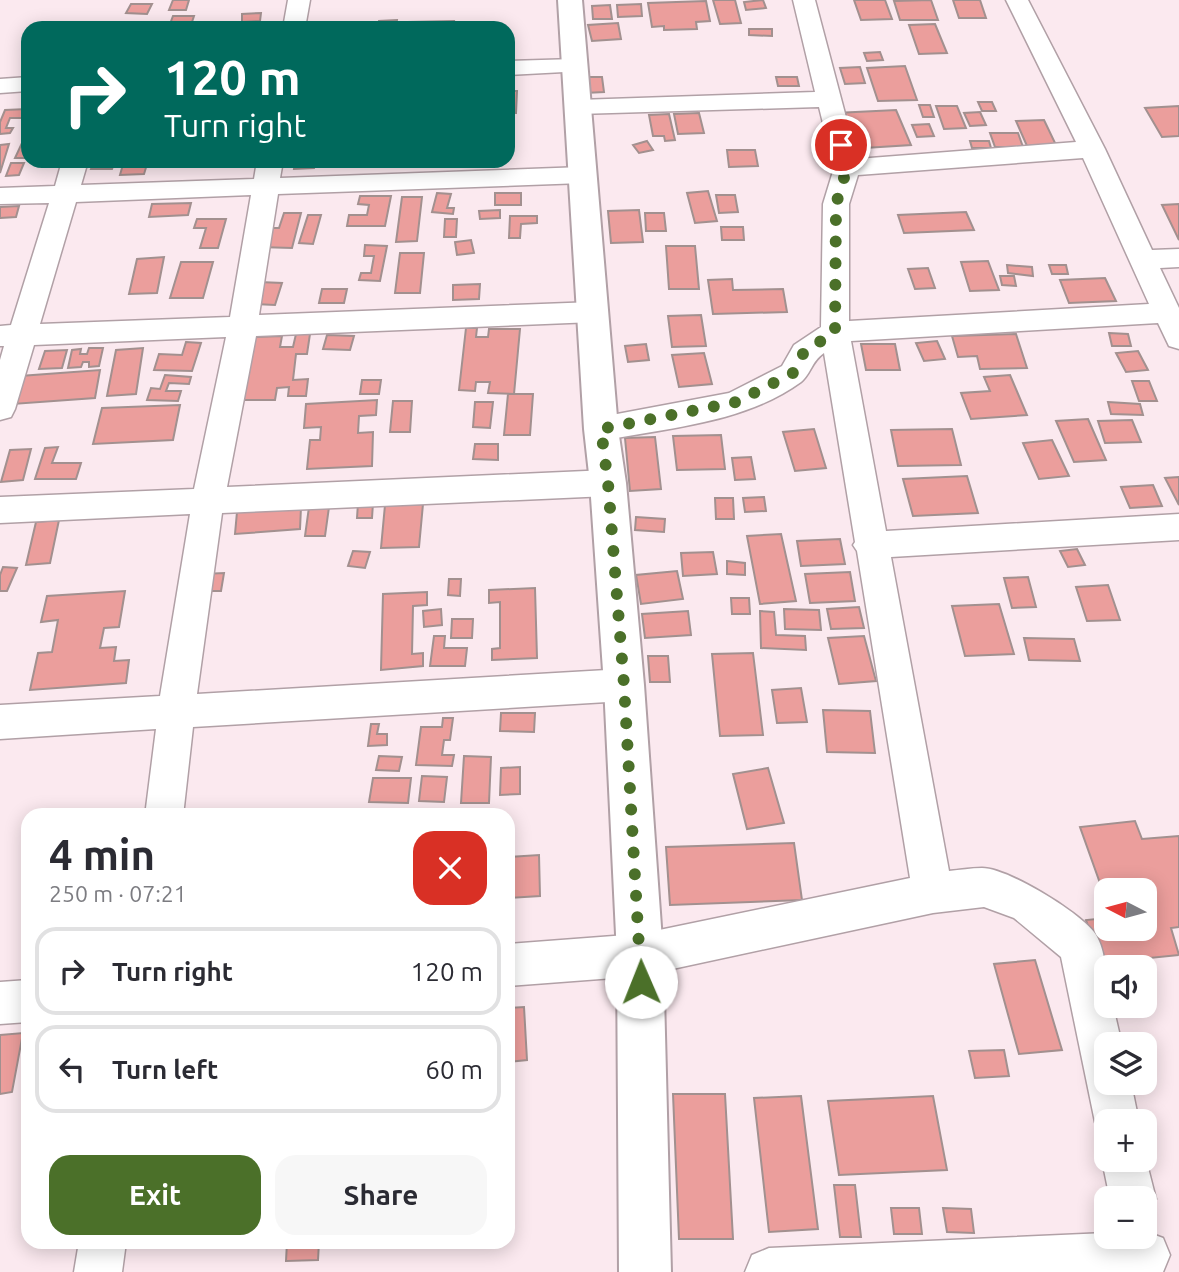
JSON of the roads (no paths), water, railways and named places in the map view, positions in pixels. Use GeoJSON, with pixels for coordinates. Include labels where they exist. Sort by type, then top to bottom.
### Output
{"type":"FeatureCollection","features":[{"type":"Feature","properties":{"kind":"main road"},"geometry":{"type":"LineString","coordinates":[[570,0],[601,429],[608,483],[624,685],[640,955],[645,1272]]}},
{"type":"Feature","properties":{"kind":"street"},"geometry":{"type":"LineString","coordinates":[[295,21],[299,0]]}},
{"type":"Feature","properties":{"kind":"street"},"geometry":{"type":"LineString","coordinates":[[804,0],[847,168],[836,204],[835,332],[870,545],[933,893]]}},
{"type":"Feature","properties":{"kind":"street"},"geometry":{"type":"LineString","coordinates":[[1017,0],[1092,149],[1179,340]]}},
{"type":"Feature","properties":{"kind":"street"},"geometry":{"type":"LineString","coordinates":[[515,68],[575,66]]}},
{"type":"Feature","properties":{"kind":"street"},"geometry":{"type":"LineString","coordinates":[[0,86],[21,85]]}},
{"type":"Feature","properties":{"kind":"street"},"geometry":{"type":"LineString","coordinates":[[578,107],[828,99]]}},
{"type":"Feature","properties":{"kind":"street"},"geometry":{"type":"LineString","coordinates":[[847,168],[1092,149]]}},
{"type":"Feature","properties":{"kind":"street"},"geometry":{"type":"LineString","coordinates":[[0,409],[11,335],[73,168]]}},
{"type":"Feature","properties":{"kind":"street"},"geometry":{"type":"LineString","coordinates":[[0,196],[65,194],[267,174],[583,175]]}},
{"type":"Feature","properties":{"kind":"street"},"geometry":{"type":"LineString","coordinates":[[165,808],[176,713],[208,501],[243,326],[267,174]]}},
{"type":"Feature","properties":{"kind":"street"},"geometry":{"type":"LineString","coordinates":[[1142,260],[1179,258]]}},
{"type":"Feature","properties":{"kind":"street"},"geometry":{"type":"LineString","coordinates":[[11,335],[594,312]]}},
{"type":"Feature","properties":{"kind":"street"},"geometry":{"type":"LineString","coordinates":[[601,429],[736,402],[793,373],[804,352],[835,332],[1166,313]]}},
{"type":"Feature","properties":{"kind":"street"},"geometry":{"type":"LineString","coordinates":[[0,510],[608,483]]}},
{"type":"Feature","properties":{"kind":"street"},"geometry":{"type":"LineString","coordinates":[[870,545],[1179,527]]}},
{"type":"Feature","properties":{"kind":"street"},"geometry":{"type":"LineString","coordinates":[[0,722],[624,685]]}},
{"type":"Feature","properties":{"kind":"street"},"geometry":{"type":"LineString","coordinates":[[515,964],[640,955],[933,893],[984,887],[1028,904],[1079,946],[1097,1032]]}},
{"type":"Feature","properties":{"kind":"street"},"geometry":{"type":"LineString","coordinates":[[0,1003],[21,1002]]}},
{"type":"Feature","properties":{"kind":"street"},"geometry":{"type":"LineString","coordinates":[[98,1272],[102,1249]]}},
{"type":"Feature","properties":{"kind":"street"},"geometry":{"type":"LineString","coordinates":[[769,1272],[1146,1255]]}}]}
